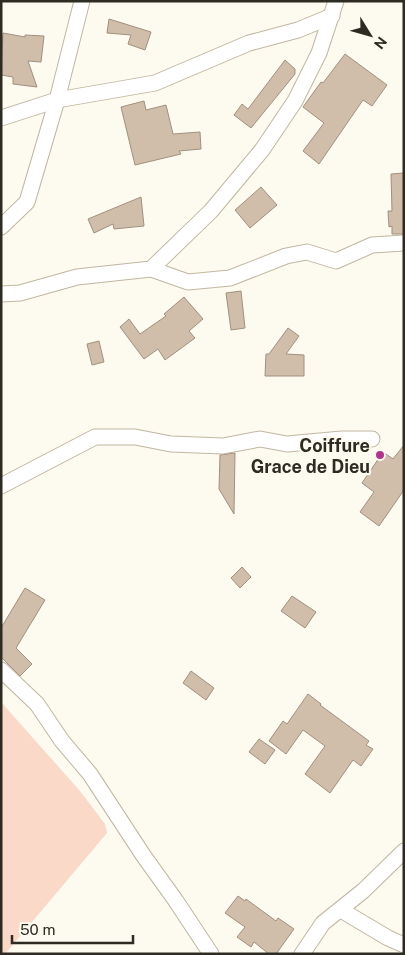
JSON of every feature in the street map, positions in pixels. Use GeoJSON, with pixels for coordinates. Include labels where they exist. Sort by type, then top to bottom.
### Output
{"type":"FeatureCollection","features":[{"type":"Feature","properties":{"kind":"street"},"geometry":{"type":"LineString","coordinates":[[1,227],[27,202],[57,100],[82,1]]}},
{"type":"Feature","properties":{"kind":"street"},"geometry":{"type":"LineString","coordinates":[[1,118],[57,100],[155,83],[249,43],[298,30],[334,8]]}},
{"type":"Feature","properties":{"kind":"street"},"geometry":{"type":"LineString","coordinates":[[151,269],[210,211],[262,150],[295,101],[319,53],[334,8]]}},
{"type":"Feature","properties":{"kind":"street"},"geometry":{"type":"LineString","coordinates":[[1,294],[20,292],[77,277],[151,269],[188,282],[230,278],[286,256],[300,253],[307,252],[336,261],[372,245],[404,243]]}},
{"type":"Feature","properties":{"kind":"street"},"geometry":{"type":"LineString","coordinates":[[1,486],[95,437],[136,437],[171,444],[223,446],[260,439],[287,444],[342,438],[372,439]]}},
{"type":"Feature","properties":{"kind":"street"},"geometry":{"type":"LineString","coordinates":[[1,670],[37,704],[62,741],[90,774],[211,954]]}},
{"type":"Feature","properties":{"kind":"street"},"geometry":{"type":"LineString","coordinates":[[302,954],[323,923],[341,910],[390,867],[404,851]]}},
{"type":"Feature","properties":{"kind":"street"},"geometry":{"type":"LineString","coordinates":[[341,910],[388,938],[404,945]]}},
{"type":"Feature","properties":{"kind":"shaded area"},"geometry":{"type":"Polygon","coordinates":[[[1,702],[80,791],[105,824],[107,833],[5,954],[1,954],[1,702]]]}},
{"type":"Feature","properties":{"kind":"building"},"geometry":{"type":"Polygon","coordinates":[[[109,19],[151,32],[145,50],[128,44],[131,35],[107,33],[109,19]]]}},
{"type":"Feature","properties":{"kind":"building"},"geometry":{"type":"Polygon","coordinates":[[[3,33],[25,37],[25,35],[44,36],[41,62],[28,61],[37,87],[13,84],[13,77],[1,75],[3,33]]]}},
{"type":"Feature","properties":{"kind":"building"},"geometry":{"type":"Polygon","coordinates":[[[345,54],[387,85],[372,106],[363,100],[319,164],[303,151],[324,123],[303,107],[345,54]]]}},
{"type":"Feature","properties":{"kind":"building"},"geometry":{"type":"Polygon","coordinates":[[[285,60],[295,69],[295,74],[251,128],[234,115],[242,104],[248,109],[285,60]]]}},
{"type":"Feature","properties":{"kind":"building"},"geometry":{"type":"Polygon","coordinates":[[[144,101],[146,110],[166,105],[173,134],[200,132],[201,149],[179,151],[181,154],[135,165],[121,107],[144,101]]]}},
{"type":"Feature","properties":{"kind":"building"},"geometry":{"type":"Polygon","coordinates":[[[404,173],[404,234],[392,234],[392,226],[389,227],[388,211],[392,211],[391,174],[404,173]]]}},
{"type":"Feature","properties":{"kind":"building"},"geometry":{"type":"Polygon","coordinates":[[[261,187],[277,205],[250,228],[235,210],[261,187]]]}},
{"type":"Feature","properties":{"kind":"building"},"geometry":{"type":"Polygon","coordinates":[[[141,197],[144,226],[114,229],[113,224],[94,233],[88,219],[141,197]]]}},
{"type":"Feature","properties":{"kind":"building"},"geometry":{"type":"Polygon","coordinates":[[[241,291],[245,328],[231,330],[226,293],[241,291]]]}},
{"type":"Feature","properties":{"kind":"building"},"geometry":{"type":"Polygon","coordinates":[[[184,297],[203,319],[189,331],[195,338],[165,360],[158,349],[144,359],[120,327],[129,319],[140,334],[166,316],[164,314],[184,297]]]}},
{"type":"Feature","properties":{"kind":"building"},"geometry":{"type":"Polygon","coordinates":[[[288,328],[299,336],[286,354],[304,355],[304,376],[265,376],[266,354],[269,354],[288,328]]]}},
{"type":"Feature","properties":{"kind":"building"},"geometry":{"type":"Polygon","coordinates":[[[99,341],[104,362],[92,365],[87,344],[99,341]]]}},
{"type":"Feature","properties":{"kind":"building"},"geometry":{"type":"Polygon","coordinates":[[[404,445],[404,490],[379,526],[360,512],[374,492],[362,483],[383,452],[393,459],[404,445]]]}},
{"type":"Feature","properties":{"kind":"building"},"geometry":{"type":"Polygon","coordinates":[[[235,453],[234,514],[219,489],[220,455],[235,453]]]}},
{"type":"Feature","properties":{"kind":"building"},"geometry":{"type":"Polygon","coordinates":[[[242,567],[251,577],[240,588],[231,578],[242,567]]]}},
{"type":"Feature","properties":{"kind":"building"},"geometry":{"type":"Polygon","coordinates":[[[25,588],[45,600],[16,648],[32,664],[20,676],[1,657],[1,628],[25,588]]]}},
{"type":"Feature","properties":{"kind":"building"},"geometry":{"type":"Polygon","coordinates":[[[292,596],[316,612],[305,628],[281,611],[292,596]]]}},
{"type":"Feature","properties":{"kind":"building"},"geometry":{"type":"Polygon","coordinates":[[[191,671],[214,688],[206,700],[183,683],[191,671]]]}},
{"type":"Feature","properties":{"kind":"building"},"geometry":{"type":"Polygon","coordinates":[[[308,694],[369,741],[366,745],[373,749],[361,766],[353,760],[330,793],[305,774],[325,746],[303,730],[286,754],[269,741],[283,721],[287,724],[308,694]]]}},
{"type":"Feature","properties":{"kind":"building"},"geometry":{"type":"Polygon","coordinates":[[[259,739],[275,750],[265,764],[249,752],[259,739]]]}},
{"type":"Feature","properties":{"kind":"building"},"geometry":{"type":"Polygon","coordinates":[[[238,896],[245,901],[246,899],[276,921],[278,918],[294,929],[276,954],[269,954],[254,942],[251,947],[237,937],[245,927],[225,913],[238,896]]]}},
{"type":"Feature","properties":{"kind":"place","name":"Coiffure Grace de Dieu"},"geometry":{"type":"Point","coordinates":[380,455]}}]}
